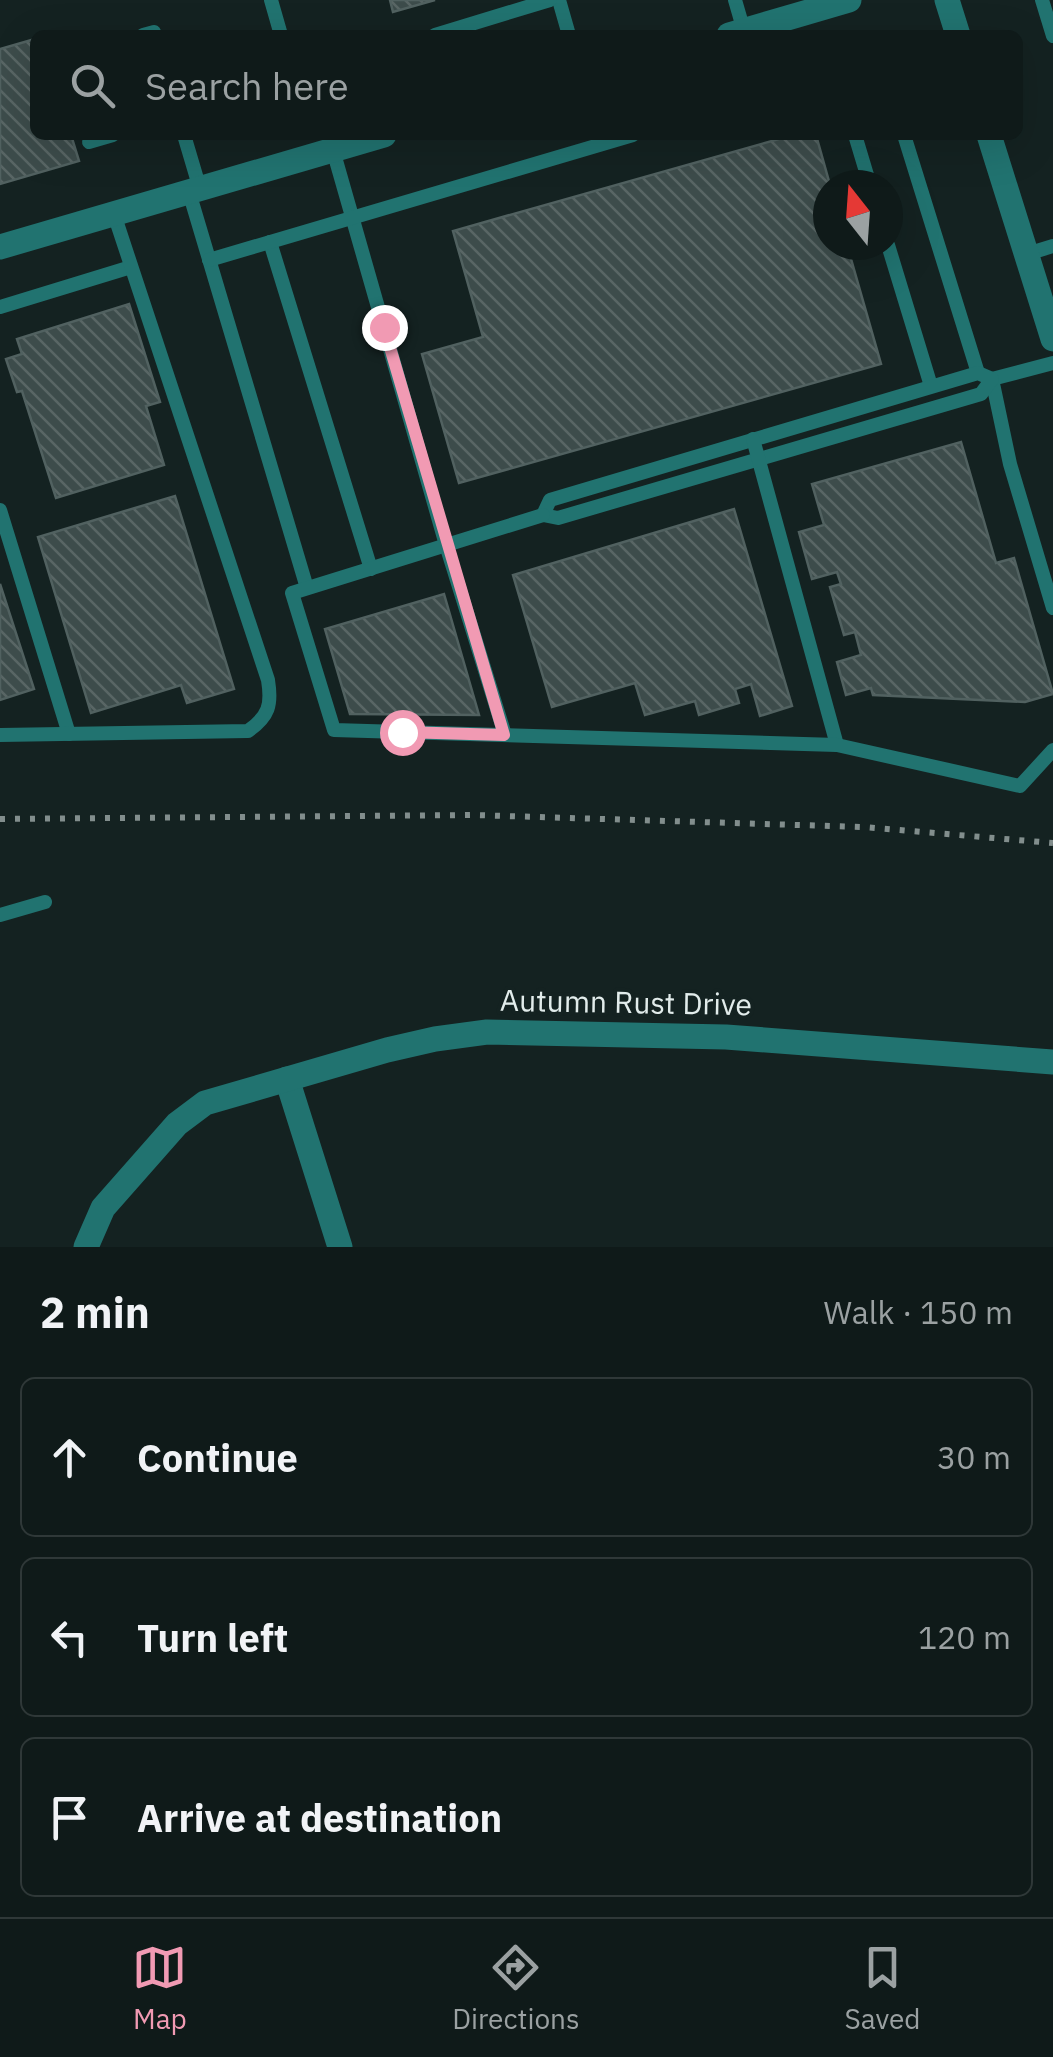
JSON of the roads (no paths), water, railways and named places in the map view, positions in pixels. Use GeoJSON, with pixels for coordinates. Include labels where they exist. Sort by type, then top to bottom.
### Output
{"type":"FeatureCollection","features":[{"type":"Feature","properties":{"kind":"street"},"geometry":{"type":"LineString","coordinates":[[747,30],[849,0]]}},
{"type":"Feature","properties":{"kind":"street"},"geometry":{"type":"LineString","coordinates":[[948,0],[957,30]]}},
{"type":"Feature","properties":{"kind":"street"},"geometry":{"type":"LineString","coordinates":[[0,246],[195,190],[320,147],[357,140]]}},
{"type":"Feature","properties":{"kind":"street"},"geometry":{"type":"LineString","coordinates":[[992,140],[1053,337]]}},
{"type":"Feature","properties":{"kind":"street","name":"Autumn Rust Drive"},"geometry":{"type":"LineString","coordinates":[[86,1247],[103,1208],[177,1124],[205,1103],[435,1039],[486,1032],[726,1037],[1053,1062]]}},
{"type":"Feature","properties":{"kind":"street"},"geometry":{"type":"LineString","coordinates":[[287,1078],[340,1247]]}},
{"type":"Feature","properties":{"kind":"lane"},"geometry":{"type":"LineString","coordinates":[[272,0],[281,30]]}},
{"type":"Feature","properties":{"kind":"lane"},"geometry":{"type":"LineString","coordinates":[[451,30],[550,0]]}},
{"type":"Feature","properties":{"kind":"lane"},"geometry":{"type":"LineString","coordinates":[[559,0],[568,30]]}},
{"type":"Feature","properties":{"kind":"lane"},"geometry":{"type":"LineString","coordinates":[[735,0],[737,30]]}},
{"type":"Feature","properties":{"kind":"lane"},"geometry":{"type":"LineString","coordinates":[[1042,0],[1053,36]]}},
{"type":"Feature","properties":{"kind":"lane"},"geometry":{"type":"LineString","coordinates":[[89,142],[96,140]]}},
{"type":"Feature","properties":{"kind":"lane"},"geometry":{"type":"LineString","coordinates":[[185,140],[208,260],[307,588]]}},
{"type":"Feature","properties":{"kind":"lane"},"geometry":{"type":"LineString","coordinates":[[208,260],[616,140]]}},
{"type":"Feature","properties":{"kind":"lane"},"geometry":{"type":"LineString","coordinates":[[856,140],[865,170]]}},
{"type":"Feature","properties":{"kind":"lane"},"geometry":{"type":"LineString","coordinates":[[906,140],[985,376],[1053,608]]}},
{"type":"Feature","properties":{"kind":"lane"},"geometry":{"type":"LineString","coordinates":[[320,147],[352,218],[504,735]]}},
{"type":"Feature","properties":{"kind":"lane"},"geometry":{"type":"LineString","coordinates":[[0,735],[248,731],[265,719],[271,703],[268,680],[114,214]]}},
{"type":"Feature","properties":{"kind":"lane"},"geometry":{"type":"LineString","coordinates":[[270,242],[370,568]]}},
{"type":"Feature","properties":{"kind":"lane"},"geometry":{"type":"LineString","coordinates":[[1027,254],[1053,246]]}},
{"type":"Feature","properties":{"kind":"lane"},"geometry":{"type":"LineString","coordinates":[[893,260],[931,386]]}},
{"type":"Feature","properties":{"kind":"lane"},"geometry":{"type":"LineString","coordinates":[[0,307],[132,267]]}},
{"type":"Feature","properties":{"kind":"lane"},"geometry":{"type":"LineString","coordinates":[[543,514],[550,500],[931,386],[1053,363]]}},
{"type":"Feature","properties":{"kind":"lane"},"geometry":{"type":"LineString","coordinates":[[985,376],[981,394],[558,518],[543,514],[292,593],[334,730],[837,744],[1020,786],[1053,750]]}},
{"type":"Feature","properties":{"kind":"lane"},"geometry":{"type":"LineString","coordinates":[[753,440],[837,744]]}},
{"type":"Feature","properties":{"kind":"lane"},"geometry":{"type":"LineString","coordinates":[[0,510],[70,734]]}},
{"type":"Feature","properties":{"kind":"lane"},"geometry":{"type":"LineString","coordinates":[[0,915],[45,902]]}},
{"type":"Feature","properties":{"kind":"railway"},"geometry":{"type":"LineString","coordinates":[[0,819],[473,815],[863,827],[1053,843]]}}]}
